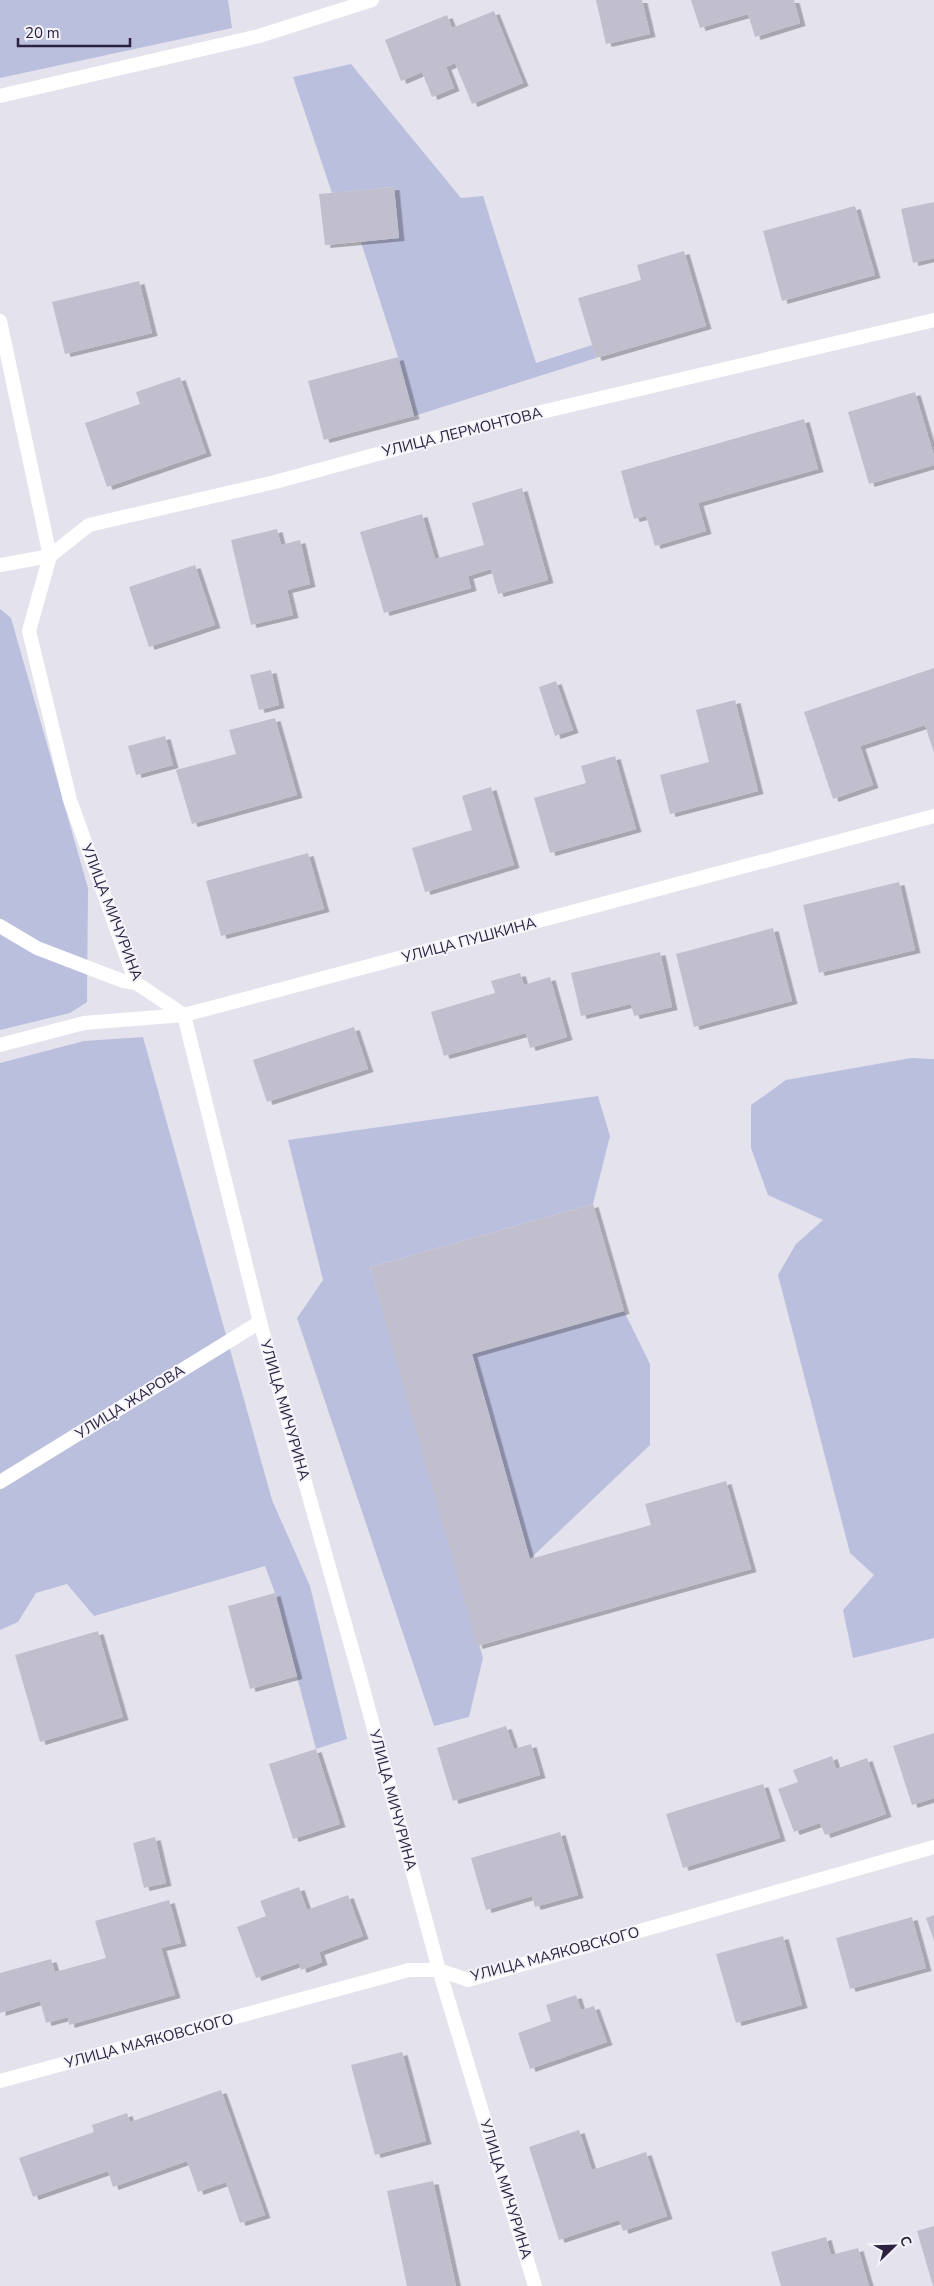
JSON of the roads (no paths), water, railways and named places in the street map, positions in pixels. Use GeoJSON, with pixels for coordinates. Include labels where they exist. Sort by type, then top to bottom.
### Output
{"type":"FeatureCollection","features":[{"type":"Feature","properties":{"kind":"street"},"geometry":{"type":"LineString","coordinates":[[0,96],[259,36],[372,0]]}},
{"type":"Feature","properties":{"kind":"street","name":"УЛИЦА ЛЕРМОНТОВА"},"geometry":{"type":"LineString","coordinates":[[0,565],[50,556],[90,525],[275,482],[473,428],[934,320]]}},
{"type":"Feature","properties":{"kind":"street"},"geometry":{"type":"LineString","coordinates":[[0,321],[50,556]]}},
{"type":"Feature","properties":{"kind":"street","name":"УЛИЦА МИЧУРИНА"},"geometry":{"type":"LineString","coordinates":[[50,556],[29,630],[70,800],[136,983],[184,1015],[260,1322],[359,1672],[439,1970],[535,2286]]}},
{"type":"Feature","properties":{"kind":"street","name":"УЛИЦА ПУШКИНА"},"geometry":{"type":"LineString","coordinates":[[0,1045],[84,1023],[184,1015],[934,816]]}},
{"type":"Feature","properties":{"kind":"street"},"geometry":{"type":"LineString","coordinates":[[0,926],[37,948],[123,981],[136,983]]}},
{"type":"Feature","properties":{"kind":"street","name":"УЛИЦА ЖАРОВА"},"geometry":{"type":"LineString","coordinates":[[0,1482],[260,1322]]}},
{"type":"Feature","properties":{"kind":"street","name":"УЛИЦА МАЯКОВСКОГО"},"geometry":{"type":"LineString","coordinates":[[0,2081],[409,1970],[439,1970],[468,1980],[934,1847]]}}]}
